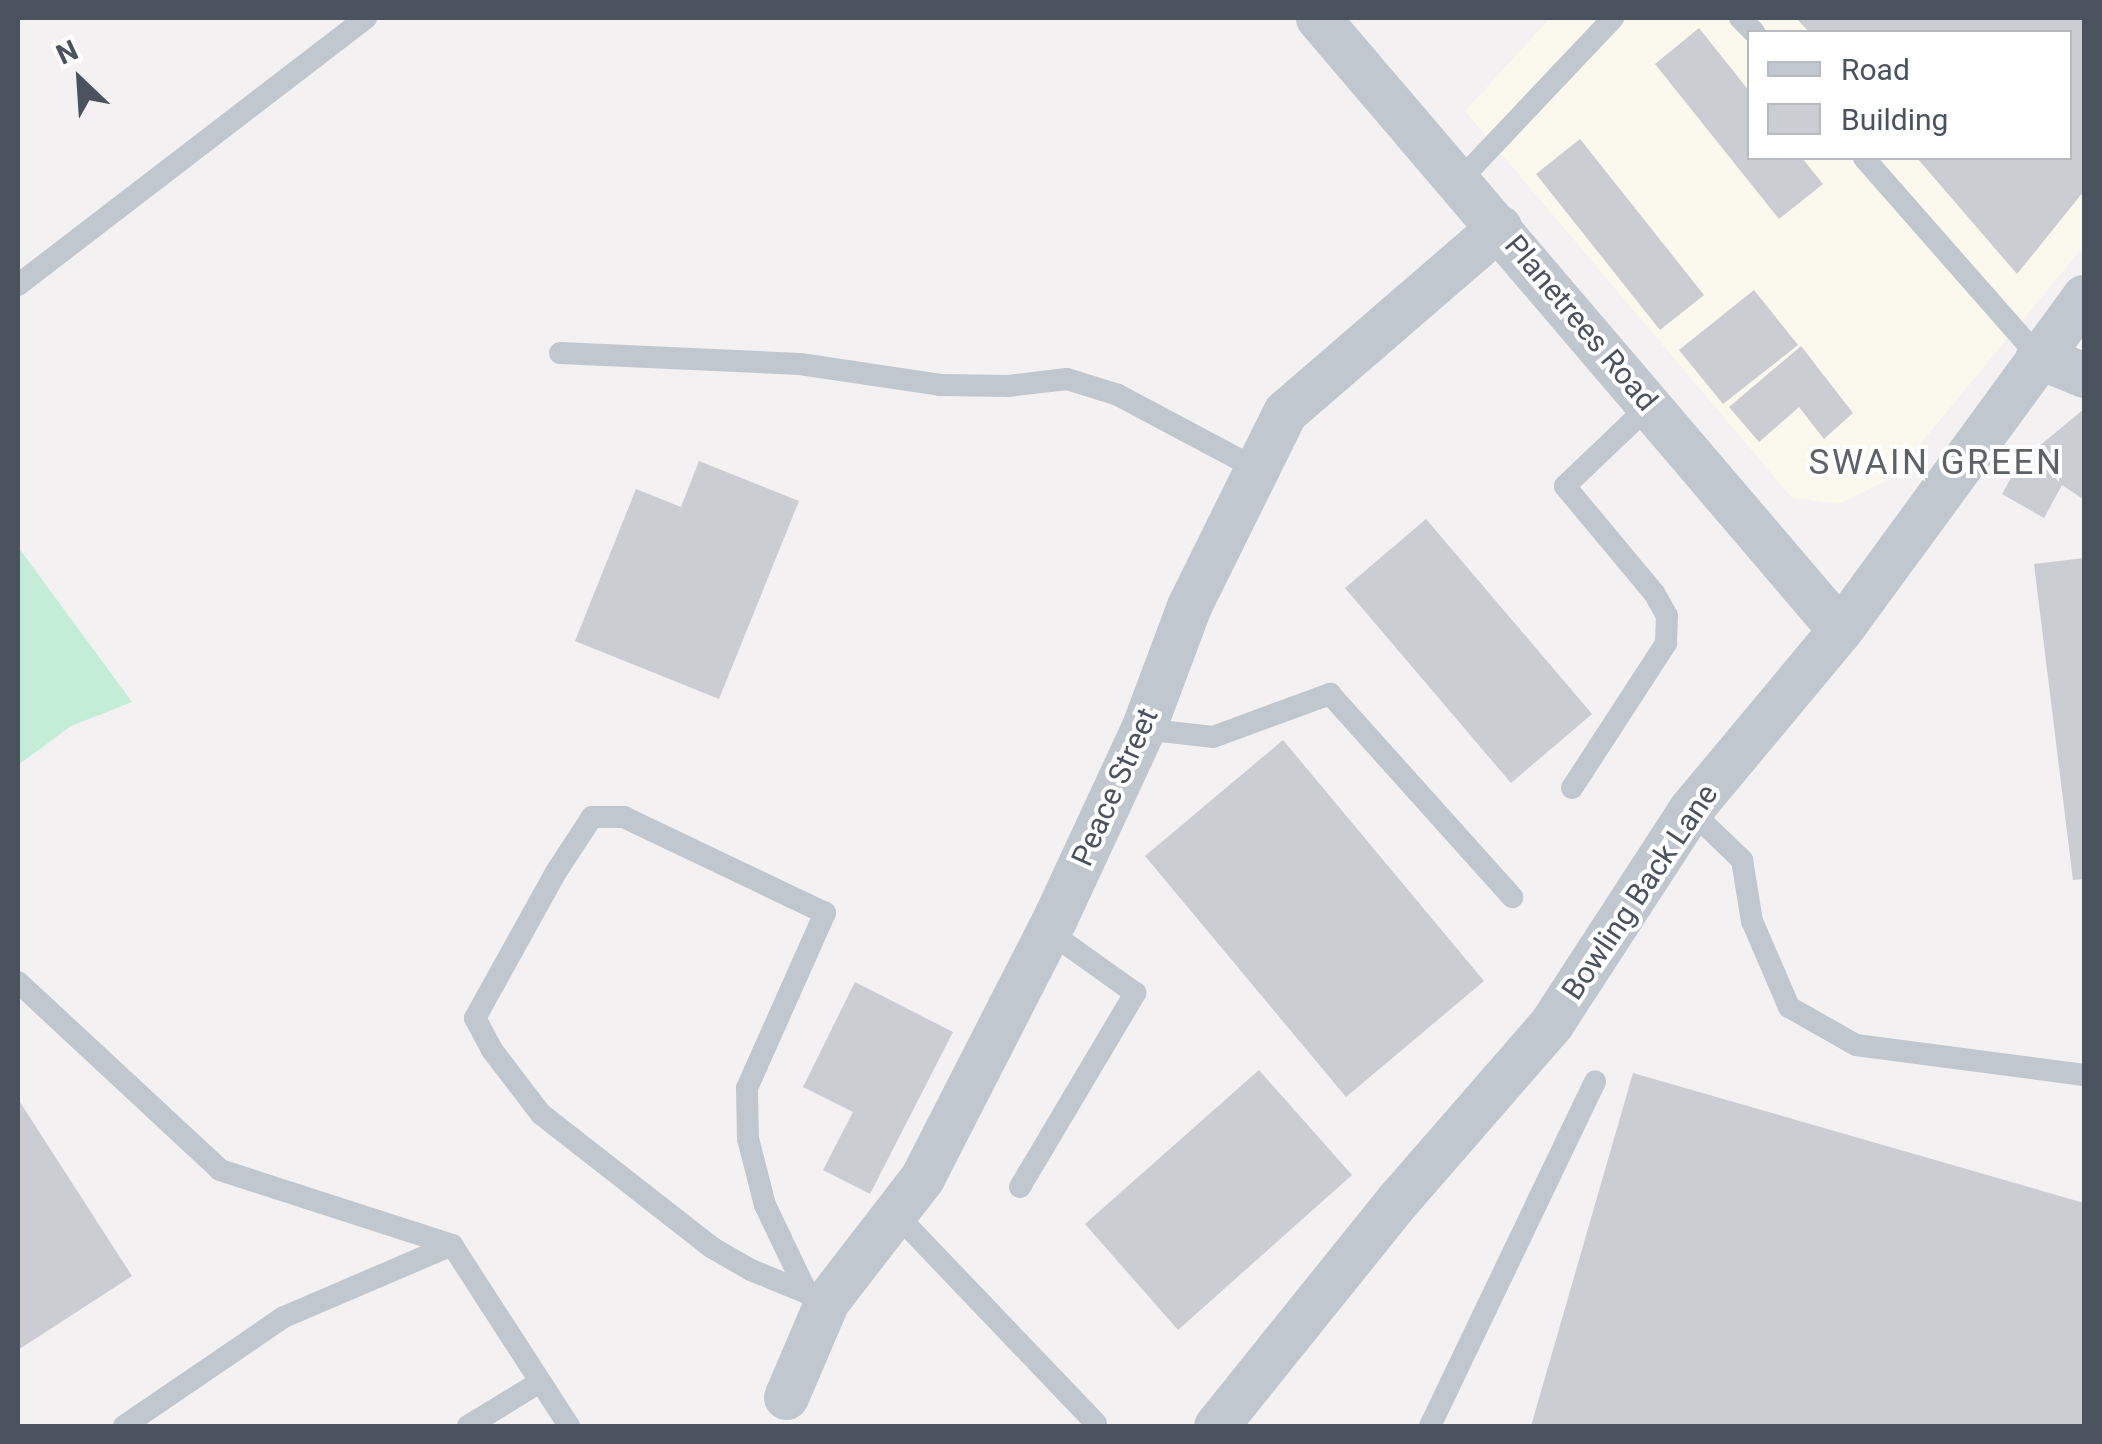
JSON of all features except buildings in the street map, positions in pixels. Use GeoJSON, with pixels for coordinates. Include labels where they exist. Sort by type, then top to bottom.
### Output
{"type":"FeatureCollection","features":[{"type":"Feature","properties":{"kind":"street","name":"Planetrees Road"},"geometry":{"type":"LineString","coordinates":[[1318,18],[1840,630]]}},
{"type":"Feature","properties":{"kind":"street","name":"Peace Street"},"geometry":{"type":"LineString","coordinates":[[786,1397],[817,1297],[922,1178],[1048,931],[1143,729],[1189,606],[1286,412],[1499,226]]}},
{"type":"Feature","properties":{"kind":"street","name":"Bowling Back Lane"},"geometry":{"type":"LineString","coordinates":[[1216,1426],[1396,1201],[1551,1024],[1690,810],[1840,630],[2084,298]]}},
{"type":"Feature","properties":{"kind":"street"},"geometry":{"type":"LineString","coordinates":[[2038,356],[2084,375]]}},
{"type":"Feature","properties":{"kind":"lane"},"geometry":{"type":"LineString","coordinates":[[18,284],[366,18]]}},
{"type":"Feature","properties":{"kind":"lane"},"geometry":{"type":"LineString","coordinates":[[1460,180],[1613,18]]}},
{"type":"Feature","properties":{"kind":"lane"},"geometry":{"type":"LineString","coordinates":[[1866,160],[2038,356]]}},
{"type":"Feature","properties":{"kind":"lane"},"geometry":{"type":"LineString","coordinates":[[560,353],[800,364],[940,385],[1008,386],[1067,378],[1118,395],[1257,469]]}},
{"type":"Feature","properties":{"kind":"lane"},"geometry":{"type":"LineString","coordinates":[[1572,788],[1666,643],[1667,616],[1654,593],[1566,486],[1650,405]]}},
{"type":"Feature","properties":{"kind":"lane"},"geometry":{"type":"LineString","coordinates":[[1143,729],[1212,738],[1330,694],[1512,897]]}},
{"type":"Feature","properties":{"kind":"lane"},"geometry":{"type":"LineString","coordinates":[[1690,810],[1742,860],[1752,921],[1789,1007],[1856,1045],[2084,1075]]}},
{"type":"Feature","properties":{"kind":"lane"},"geometry":{"type":"LineString","coordinates":[[592,817],[624,817],[824,913],[747,1088],[748,1139],[765,1205],[817,1297],[711,1247],[541,1114],[492,1050],[476,1018],[556,872],[592,817]]}},
{"type":"Feature","properties":{"kind":"lane"},"geometry":{"type":"LineString","coordinates":[[1020,1187],[1135,994],[1048,931]]}},
{"type":"Feature","properties":{"kind":"lane"},"geometry":{"type":"LineString","coordinates":[[18,982],[220,1170],[452,1245],[569,1426]]}},
{"type":"Feature","properties":{"kind":"lane"},"geometry":{"type":"LineString","coordinates":[[1430,1426],[1595,1080]]}},
{"type":"Feature","properties":{"kind":"lane"},"geometry":{"type":"LineString","coordinates":[[895,1213],[1096,1424]]}},
{"type":"Feature","properties":{"kind":"lane"},"geometry":{"type":"LineString","coordinates":[[124,1426],[284,1318],[452,1245]]}},
{"type":"Feature","properties":{"kind":"lane"},"geometry":{"type":"LineString","coordinates":[[468,1426],[540,1382]]}},
{"type":"Feature","properties":{"kind":"shaded area"},"geometry":{"type":"Polygon","coordinates":[[[1550,18],[2084,18],[2084,246],[1892,478],[1839,504],[1792,498],[1465,111],[1550,18]]]}},
{"type":"Feature","properties":{"kind":"green space"},"geometry":{"type":"Polygon","coordinates":[[[18,547],[132,702],[71,726],[18,765],[18,547]]]}},
{"type":"Feature","properties":{"kind":"district","name":"SWAIN GREEN"},"geometry":{"type":"Point","coordinates":[1936,463]}}]}
